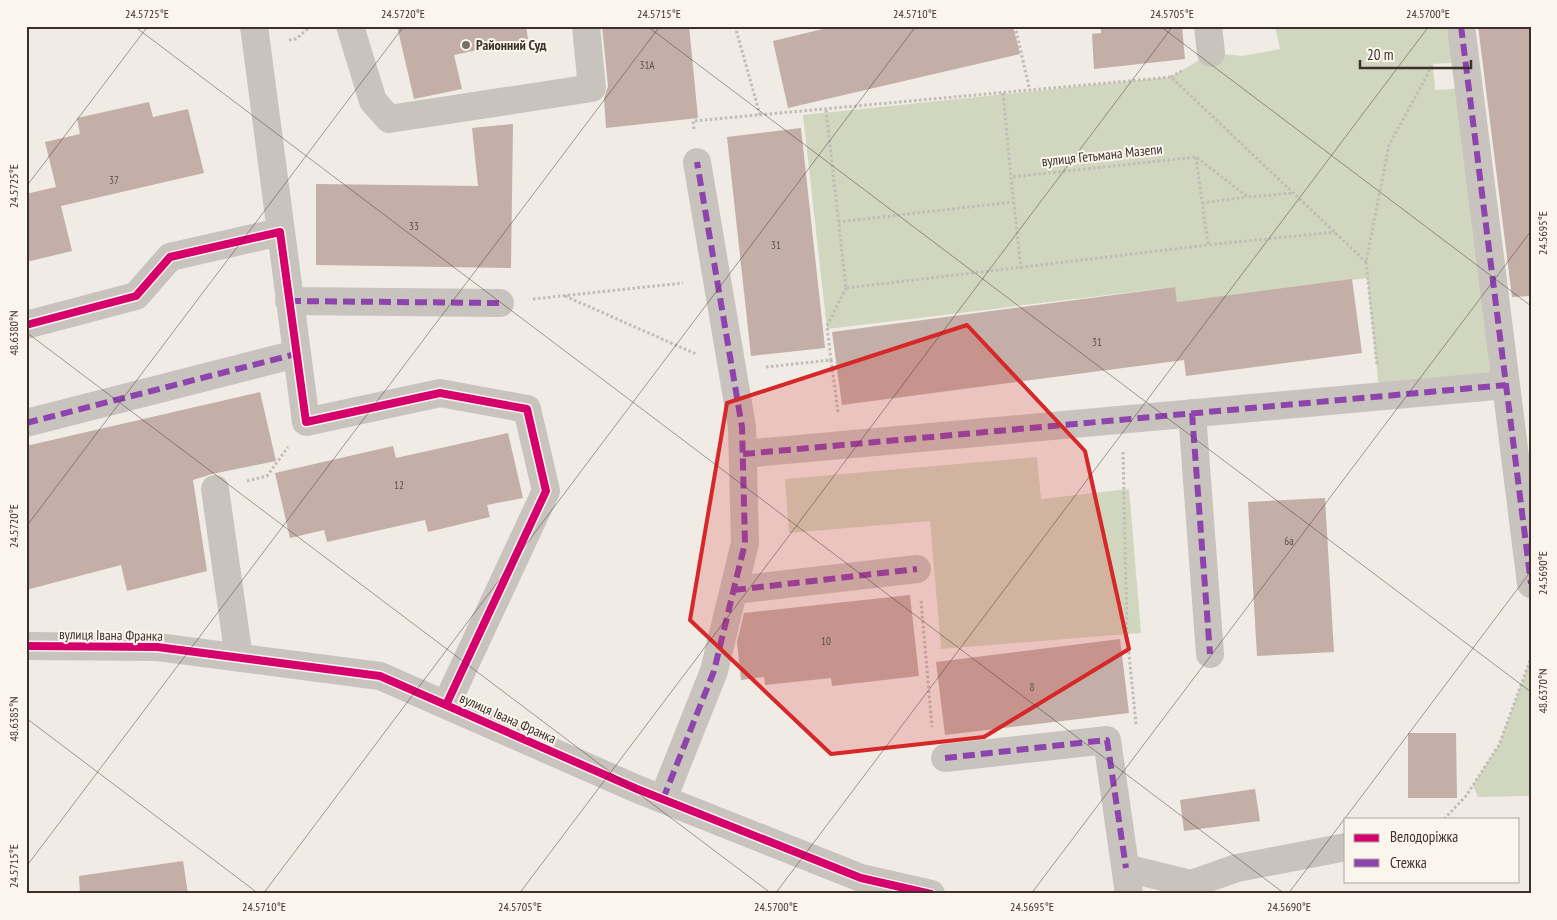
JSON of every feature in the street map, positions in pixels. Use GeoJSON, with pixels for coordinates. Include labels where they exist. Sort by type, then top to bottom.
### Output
{"type":"FeatureCollection","features":[{"type":"Feature","properties":{"kind":"street"},"geometry":{"type":"LineString","coordinates":[[254,26],[306,422],[440,393],[527,409],[546,491],[446,705]]}},
{"type":"Feature","properties":{"kind":"street"},"geometry":{"type":"LineString","coordinates":[[350,26],[373,101],[389,119],[592,88],[586,26]]}},
{"type":"Feature","properties":{"kind":"street"},"geometry":{"type":"LineString","coordinates":[[1208,26],[1211,53]]}},
{"type":"Feature","properties":{"kind":"street"},"geometry":{"type":"LineString","coordinates":[[1460,26],[1530,569]]}},
{"type":"Feature","properties":{"kind":"street"},"geometry":{"type":"LineString","coordinates":[[663,800],[714,671],[746,543],[742,427],[697,162]]}},
{"type":"Feature","properties":{"kind":"street"},"geometry":{"type":"LineString","coordinates":[[26,324],[136,296],[170,257],[280,232]]}},
{"type":"Feature","properties":{"kind":"street"},"geometry":{"type":"LineString","coordinates":[[289,301],[500,303]]}},
{"type":"Feature","properties":{"kind":"street"},"geometry":{"type":"LineString","coordinates":[[26,423],[296,354]]}},
{"type":"Feature","properties":{"kind":"street"},"geometry":{"type":"LineString","coordinates":[[743,454],[1506,385]]}},
{"type":"Feature","properties":{"kind":"street"},"geometry":{"type":"LineString","coordinates":[[1192,413],[1210,654]]}},
{"type":"Feature","properties":{"kind":"street"},"geometry":{"type":"LineString","coordinates":[[215,489],[240,658]]}},
{"type":"Feature","properties":{"kind":"street"},"geometry":{"type":"LineString","coordinates":[[734,590],[918,569]]}},
{"type":"Feature","properties":{"kind":"street","name":"вулиця Івана Франка"},"geometry":{"type":"LineString","coordinates":[[26,646],[157,647],[380,676],[663,800],[861,878],[931,894]]}},
{"type":"Feature","properties":{"kind":"street"},"geometry":{"type":"LineString","coordinates":[[945,758],[1107,740],[1127,881],[1186,889],[1237,868],[1344,846]]}},
{"type":"Feature","properties":{"kind":"path"},"geometry":{"type":"LineString","coordinates":[[735,26],[760,115]]}},
{"type":"Feature","properties":{"kind":"path"},"geometry":{"type":"LineString","coordinates":[[1015,26],[1030,90]]}},
{"type":"Feature","properties":{"kind":"path"},"geometry":{"type":"LineString","coordinates":[[1380,396],[1366,262],[1389,145],[1433,64]]}},
{"type":"Feature","properties":{"kind":"path"},"geometry":{"type":"LineString","coordinates":[[697,162],[693,121],[1172,77],[1366,262]]}},
{"type":"Feature","properties":{"kind":"path"},"geometry":{"type":"LineString","coordinates":[[1003,93],[1021,268]]}},
{"type":"Feature","properties":{"kind":"path"},"geometry":{"type":"LineString","coordinates":[[826,110],[846,288],[827,326],[842,445]]}},
{"type":"Feature","properties":{"kind":"path"},"geometry":{"type":"LineString","coordinates":[[1196,156],[1248,197]]}},
{"type":"Feature","properties":{"kind":"path"},"geometry":{"type":"LineString","coordinates":[[1196,156],[1208,245]]}},
{"type":"Feature","properties":{"kind":"path"},"geometry":{"type":"LineString","coordinates":[[1202,203],[1294,194]]}},
{"type":"Feature","properties":{"kind":"path"},"geometry":{"type":"LineString","coordinates":[[838,222],[1013,202]]}},
{"type":"Feature","properties":{"kind":"path"},"geometry":{"type":"LineString","coordinates":[[846,288],[1208,245],[1335,232]]}},
{"type":"Feature","properties":{"kind":"path"},"geometry":{"type":"LineString","coordinates":[[500,303],[717,279]]}},
{"type":"Feature","properties":{"kind":"path"},"geometry":{"type":"LineString","coordinates":[[565,296],[733,370],[831,360]]}},
{"type":"Feature","properties":{"kind":"path"},"geometry":{"type":"LineString","coordinates":[[1107,740],[1138,724],[1126,634],[1123,420]]}},
{"type":"Feature","properties":{"kind":"path"},"geometry":{"type":"LineString","coordinates":[[215,489],[267,476],[306,422]]}},
{"type":"Feature","properties":{"kind":"path"},"geometry":{"type":"LineString","coordinates":[[918,569],[934,748],[945,758]]}},
{"type":"Feature","properties":{"kind":"path"},"geometry":{"type":"LineString","coordinates":[[1445,818],[1466,796],[1499,745],[1531,658]]}},
{"type":"Feature","properties":{"kind":"highlighted area"},"geometry":{"type":"Polygon","coordinates":[[[967,325],[1085,451],[1129,649],[984,737],[831,754],[690,620],[727,403],[967,325]]]}},
{"type":"Feature","properties":{"kind":"green space"},"geometry":{"type":"Polygon","coordinates":[[[1275,26],[1461,26],[1465,62],[1433,64],[1435,90],[1468,88],[1506,385],[1380,397],[1367,278],[1177,302],[1174,287],[827,329],[803,115],[1171,77],[1211,53],[1243,56],[1280,49],[1275,26]]]}},
{"type":"Feature","properties":{"kind":"green space"},"geometry":{"type":"Polygon","coordinates":[[[1037,457],[1041,499],[1129,489],[1141,633],[941,649],[930,521],[789,533],[785,479],[1037,457]]]}},
{"type":"Feature","properties":{"kind":"green space"},"geometry":{"type":"Polygon","coordinates":[[[1531,658],[1531,796],[1478,797],[1473,785],[1499,745],[1531,658]]]}},
{"type":"Feature","properties":{"kind":"building"},"geometry":{"type":"Polygon","coordinates":[[[397,26],[526,26],[528,39],[454,55],[462,89],[414,99],[397,26]]]}},
{"type":"Feature","properties":{"kind":"building"},"geometry":{"type":"Polygon","coordinates":[[[602,26],[689,26],[698,118],[606,128],[604,98],[608,86],[602,26]]]}},
{"type":"Feature","properties":{"kind":"building"},"geometry":{"type":"Polygon","coordinates":[[[835,26],[1013,26],[1020,54],[788,108],[773,41],[835,26]]]}},
{"type":"Feature","properties":{"kind":"building"},"geometry":{"type":"Polygon","coordinates":[[[1136,26],[1182,26],[1185,59],[1094,69],[1092,34],[1101,33],[1101,29],[1136,26]]]}},
{"type":"Feature","properties":{"kind":"building"},"geometry":{"type":"Polygon","coordinates":[[[1478,26],[1531,26],[1531,296],[1512,297],[1478,26]]]}},
{"type":"Feature","properties":{"kind":"building"},"geometry":{"type":"Polygon","coordinates":[[[149,102],[153,117],[188,109],[204,173],[61,206],[72,251],[26,262],[26,194],[56,187],[45,142],[80,134],[77,118],[149,102]]]}},
{"type":"Feature","properties":{"kind":"building"},"geometry":{"type":"Polygon","coordinates":[[[513,124],[511,268],[316,265],[316,184],[478,186],[472,128],[513,124]]]}},
{"type":"Feature","properties":{"kind":"building"},"geometry":{"type":"Polygon","coordinates":[[[801,128],[825,348],[751,356],[727,137],[801,128]]]}},
{"type":"Feature","properties":{"kind":"building"},"geometry":{"type":"Polygon","coordinates":[[[1352,279],[1362,353],[1186,376],[1184,360],[842,405],[832,332],[1175,287],[1177,302],[1352,279]]]}},
{"type":"Feature","properties":{"kind":"building"},"geometry":{"type":"Polygon","coordinates":[[[260,392],[276,461],[212,474],[193,480],[207,571],[127,591],[121,565],[26,590],[26,446],[260,392]]]}},
{"type":"Feature","properties":{"kind":"building"},"geometry":{"type":"Polygon","coordinates":[[[508,433],[523,498],[487,505],[490,517],[428,532],[425,520],[327,542],[324,530],[290,538],[275,473],[393,446],[396,458],[508,433]]]}},
{"type":"Feature","properties":{"kind":"building"},"geometry":{"type":"Polygon","coordinates":[[[1325,498],[1334,652],[1257,656],[1248,502],[1325,498]]]}},
{"type":"Feature","properties":{"kind":"building"},"geometry":{"type":"Polygon","coordinates":[[[910,595],[919,676],[832,686],[831,678],[765,685],[764,677],[741,680],[737,642],[744,613],[910,595]]]}},
{"type":"Feature","properties":{"kind":"building"},"geometry":{"type":"Polygon","coordinates":[[[1120,639],[1129,713],[945,735],[936,662],[1120,639]]]}},
{"type":"Feature","properties":{"kind":"building"},"geometry":{"type":"Polygon","coordinates":[[[1408,733],[1456,733],[1457,798],[1408,798],[1408,733]]]}},
{"type":"Feature","properties":{"kind":"building"},"geometry":{"type":"Polygon","coordinates":[[[1255,789],[1260,821],[1184,831],[1180,800],[1255,789]]]}},
{"type":"Feature","properties":{"kind":"building"},"geometry":{"type":"Polygon","coordinates":[[[183,861],[188,894],[80,894],[79,876],[183,861]]]}},
{"type":"Feature","properties":{"kind":"marked path"},"geometry":{"type":"LineString","coordinates":[[1461,26],[1531,584]]}},
{"type":"Feature","properties":{"kind":"marked path"},"geometry":{"type":"LineString","coordinates":[[663,799],[714,671],[745,543],[742,427],[697,162]]}},
{"type":"Feature","properties":{"kind":"marked path"},"geometry":{"type":"LineString","coordinates":[[289,301],[500,303]]}},
{"type":"Feature","properties":{"kind":"marked path"},"geometry":{"type":"LineString","coordinates":[[26,423],[296,354]]}},
{"type":"Feature","properties":{"kind":"marked path"},"geometry":{"type":"LineString","coordinates":[[743,454],[1506,385]]}},
{"type":"Feature","properties":{"kind":"marked path"},"geometry":{"type":"LineString","coordinates":[[1192,413],[1210,654]]}},
{"type":"Feature","properties":{"kind":"marked path"},"geometry":{"type":"LineString","coordinates":[[734,590],[917,569]]}},
{"type":"Feature","properties":{"kind":"marked path"},"geometry":{"type":"LineString","coordinates":[[945,758],[1107,740],[1126,868]]}},
{"type":"Feature","properties":{"kind":"cycle path"},"geometry":{"type":"LineString","coordinates":[[26,325],[136,296],[170,257],[280,232],[306,422],[440,393],[527,409],[546,491],[446,705]]}},
{"type":"Feature","properties":{"kind":"cycle path"},"geometry":{"type":"LineString","coordinates":[[26,646],[157,647],[380,676],[637,789],[861,878],[931,894]]}},
{"type":"Feature","properties":{"kind":"place","name":"Районний Суд"},"geometry":{"type":"Point","coordinates":[466,45]}}]}
